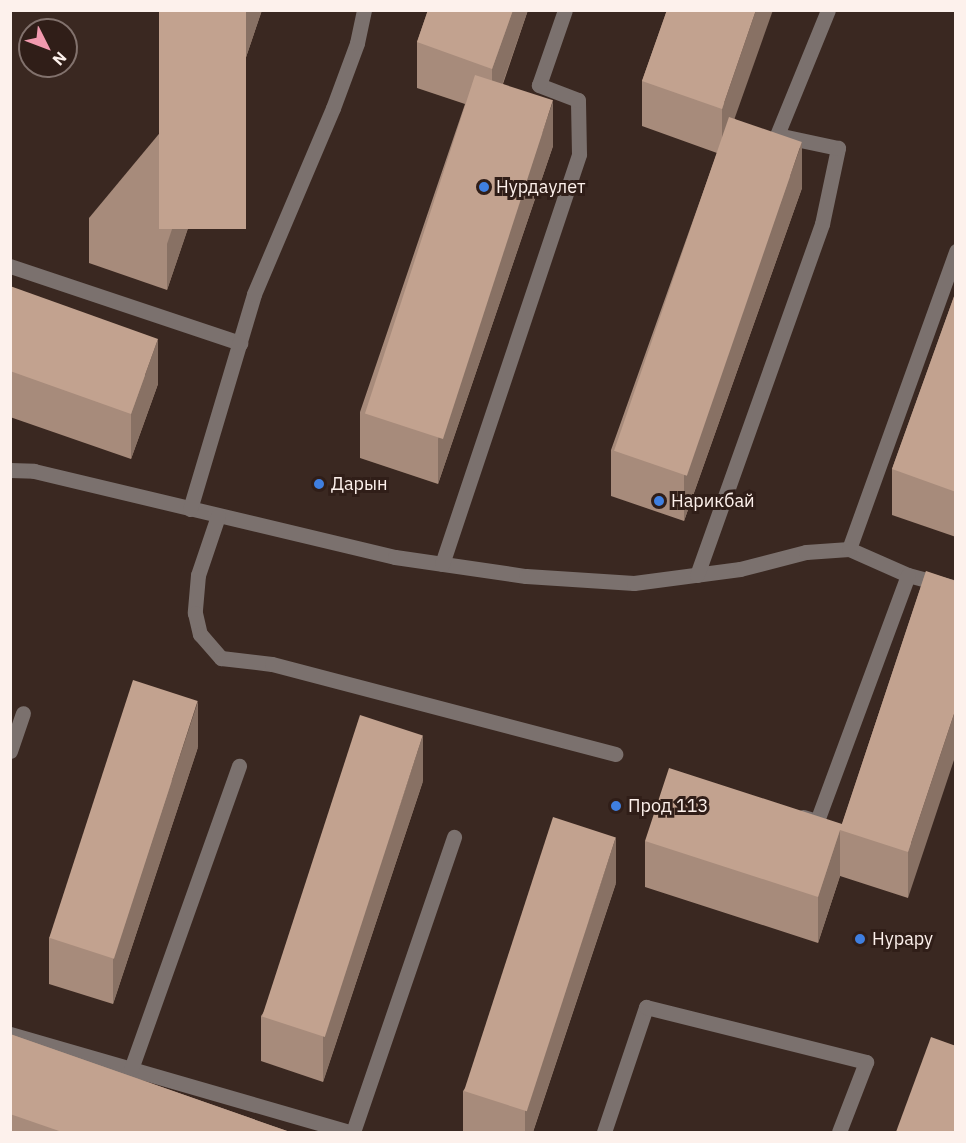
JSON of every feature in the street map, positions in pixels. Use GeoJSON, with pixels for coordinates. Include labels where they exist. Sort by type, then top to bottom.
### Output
{"type":"FeatureCollection","features":[{"type":"Feature","properties":{"kind":"street"},"geometry":{"type":"LineString","coordinates":[[190,509],[254,294],[337,97],[364,10]]}},
{"type":"Feature","properties":{"kind":"street"},"geometry":{"type":"LineString","coordinates":[[442,564],[579,154],[578,100],[539,85],[565,10]]}},
{"type":"Feature","properties":{"kind":"street"},"geometry":{"type":"LineString","coordinates":[[697,575],[822,224],[838,148],[777,135],[828,10]]}},
{"type":"Feature","properties":{"kind":"street"},"geometry":{"type":"LineString","coordinates":[[849,549],[956,251]]}},
{"type":"Feature","properties":{"kind":"street"},"geometry":{"type":"LineString","coordinates":[[10,266],[240,343]]}},
{"type":"Feature","properties":{"kind":"street"},"geometry":{"type":"LineString","coordinates":[[10,470],[34,471],[395,557],[526,576],[634,583],[697,575],[806,552],[849,549],[908,575],[956,588]]}},
{"type":"Feature","properties":{"kind":"street"},"geometry":{"type":"LineString","coordinates":[[218,516],[198,575],[195,613],[200,634],[221,658],[272,664],[615,754]]}},
{"type":"Feature","properties":{"kind":"street"},"geometry":{"type":"LineString","coordinates":[[783,812],[817,821],[908,575]]}},
{"type":"Feature","properties":{"kind":"street"},"geometry":{"type":"LineString","coordinates":[[10,751],[23,713]]}},
{"type":"Feature","properties":{"kind":"street"},"geometry":{"type":"LineString","coordinates":[[131,1069],[239,766]]}},
{"type":"Feature","properties":{"kind":"street"},"geometry":{"type":"LineString","coordinates":[[10,1034],[351,1132],[454,837]]}},
{"type":"Feature","properties":{"kind":"street"},"geometry":{"type":"LineString","coordinates":[[604,1132],[646,1007],[866,1062],[839,1132]]}},
{"type":"Feature","properties":{"kind":"building"},"geometry":{"type":"Polygon","coordinates":[[[159,10],[246,10],[246,229],[159,229],[159,10]]]}},
{"type":"Feature","properties":{"kind":"building"},"geometry":{"type":"Polygon","coordinates":[[[428,10],[513,10],[492,69],[417,42],[428,10]]]}},
{"type":"Feature","properties":{"kind":"building"},"geometry":{"type":"Polygon","coordinates":[[[667,10],[756,10],[722,109],[642,81],[667,10]]]}},
{"type":"Feature","properties":{"kind":"building"},"geometry":{"type":"Polygon","coordinates":[[[475,75],[553,100],[443,439],[365,414],[475,75]]]}},
{"type":"Feature","properties":{"kind":"building"},"geometry":{"type":"Polygon","coordinates":[[[729,117],[802,142],[687,476],[614,451],[729,117]]]}},
{"type":"Feature","properties":{"kind":"building"},"geometry":{"type":"Polygon","coordinates":[[[10,286],[158,339],[131,414],[10,371],[10,286]]]}},
{"type":"Feature","properties":{"kind":"building"},"geometry":{"type":"Polygon","coordinates":[[[956,291],[956,492],[892,469],[956,291]]]}},
{"type":"Feature","properties":{"kind":"building"},"geometry":{"type":"Polygon","coordinates":[[[926,571],[956,581],[956,708],[908,852],[840,830],[818,897],[645,841],[669,768],[842,824],[926,571]]]}},
{"type":"Feature","properties":{"kind":"building"},"geometry":{"type":"Polygon","coordinates":[[[133,680],[198,701],[114,959],[49,938],[133,680]]]}},
{"type":"Feature","properties":{"kind":"building"},"geometry":{"type":"Polygon","coordinates":[[[360,715],[423,735],[325,1037],[262,1016],[360,715]]]}},
{"type":"Feature","properties":{"kind":"building"},"geometry":{"type":"Polygon","coordinates":[[[553,817],[616,837],[527,1111],[464,1091],[553,817]]]}},
{"type":"Feature","properties":{"kind":"building"},"geometry":{"type":"Polygon","coordinates":[[[10,1034],[290,1132],[62,1132],[10,1114],[10,1034]]]}},
{"type":"Feature","properties":{"kind":"building"},"geometry":{"type":"Polygon","coordinates":[[[931,1037],[956,1046],[956,1132],[896,1132],[931,1037]]]}},
{"type":"Feature","properties":{"kind":"place","name":"Нурдаулет"},"geometry":{"type":"Point","coordinates":[484,187]}},
{"type":"Feature","properties":{"kind":"place","name":"Дарын"},"geometry":{"type":"Point","coordinates":[319,484]}},
{"type":"Feature","properties":{"kind":"place","name":"Нарикбай"},"geometry":{"type":"Point","coordinates":[659,501]}},
{"type":"Feature","properties":{"kind":"place","name":"Прод 113"},"geometry":{"type":"Point","coordinates":[616,806]}},
{"type":"Feature","properties":{"kind":"place","name":"Нурару"},"geometry":{"type":"Point","coordinates":[860,939]}}]}
